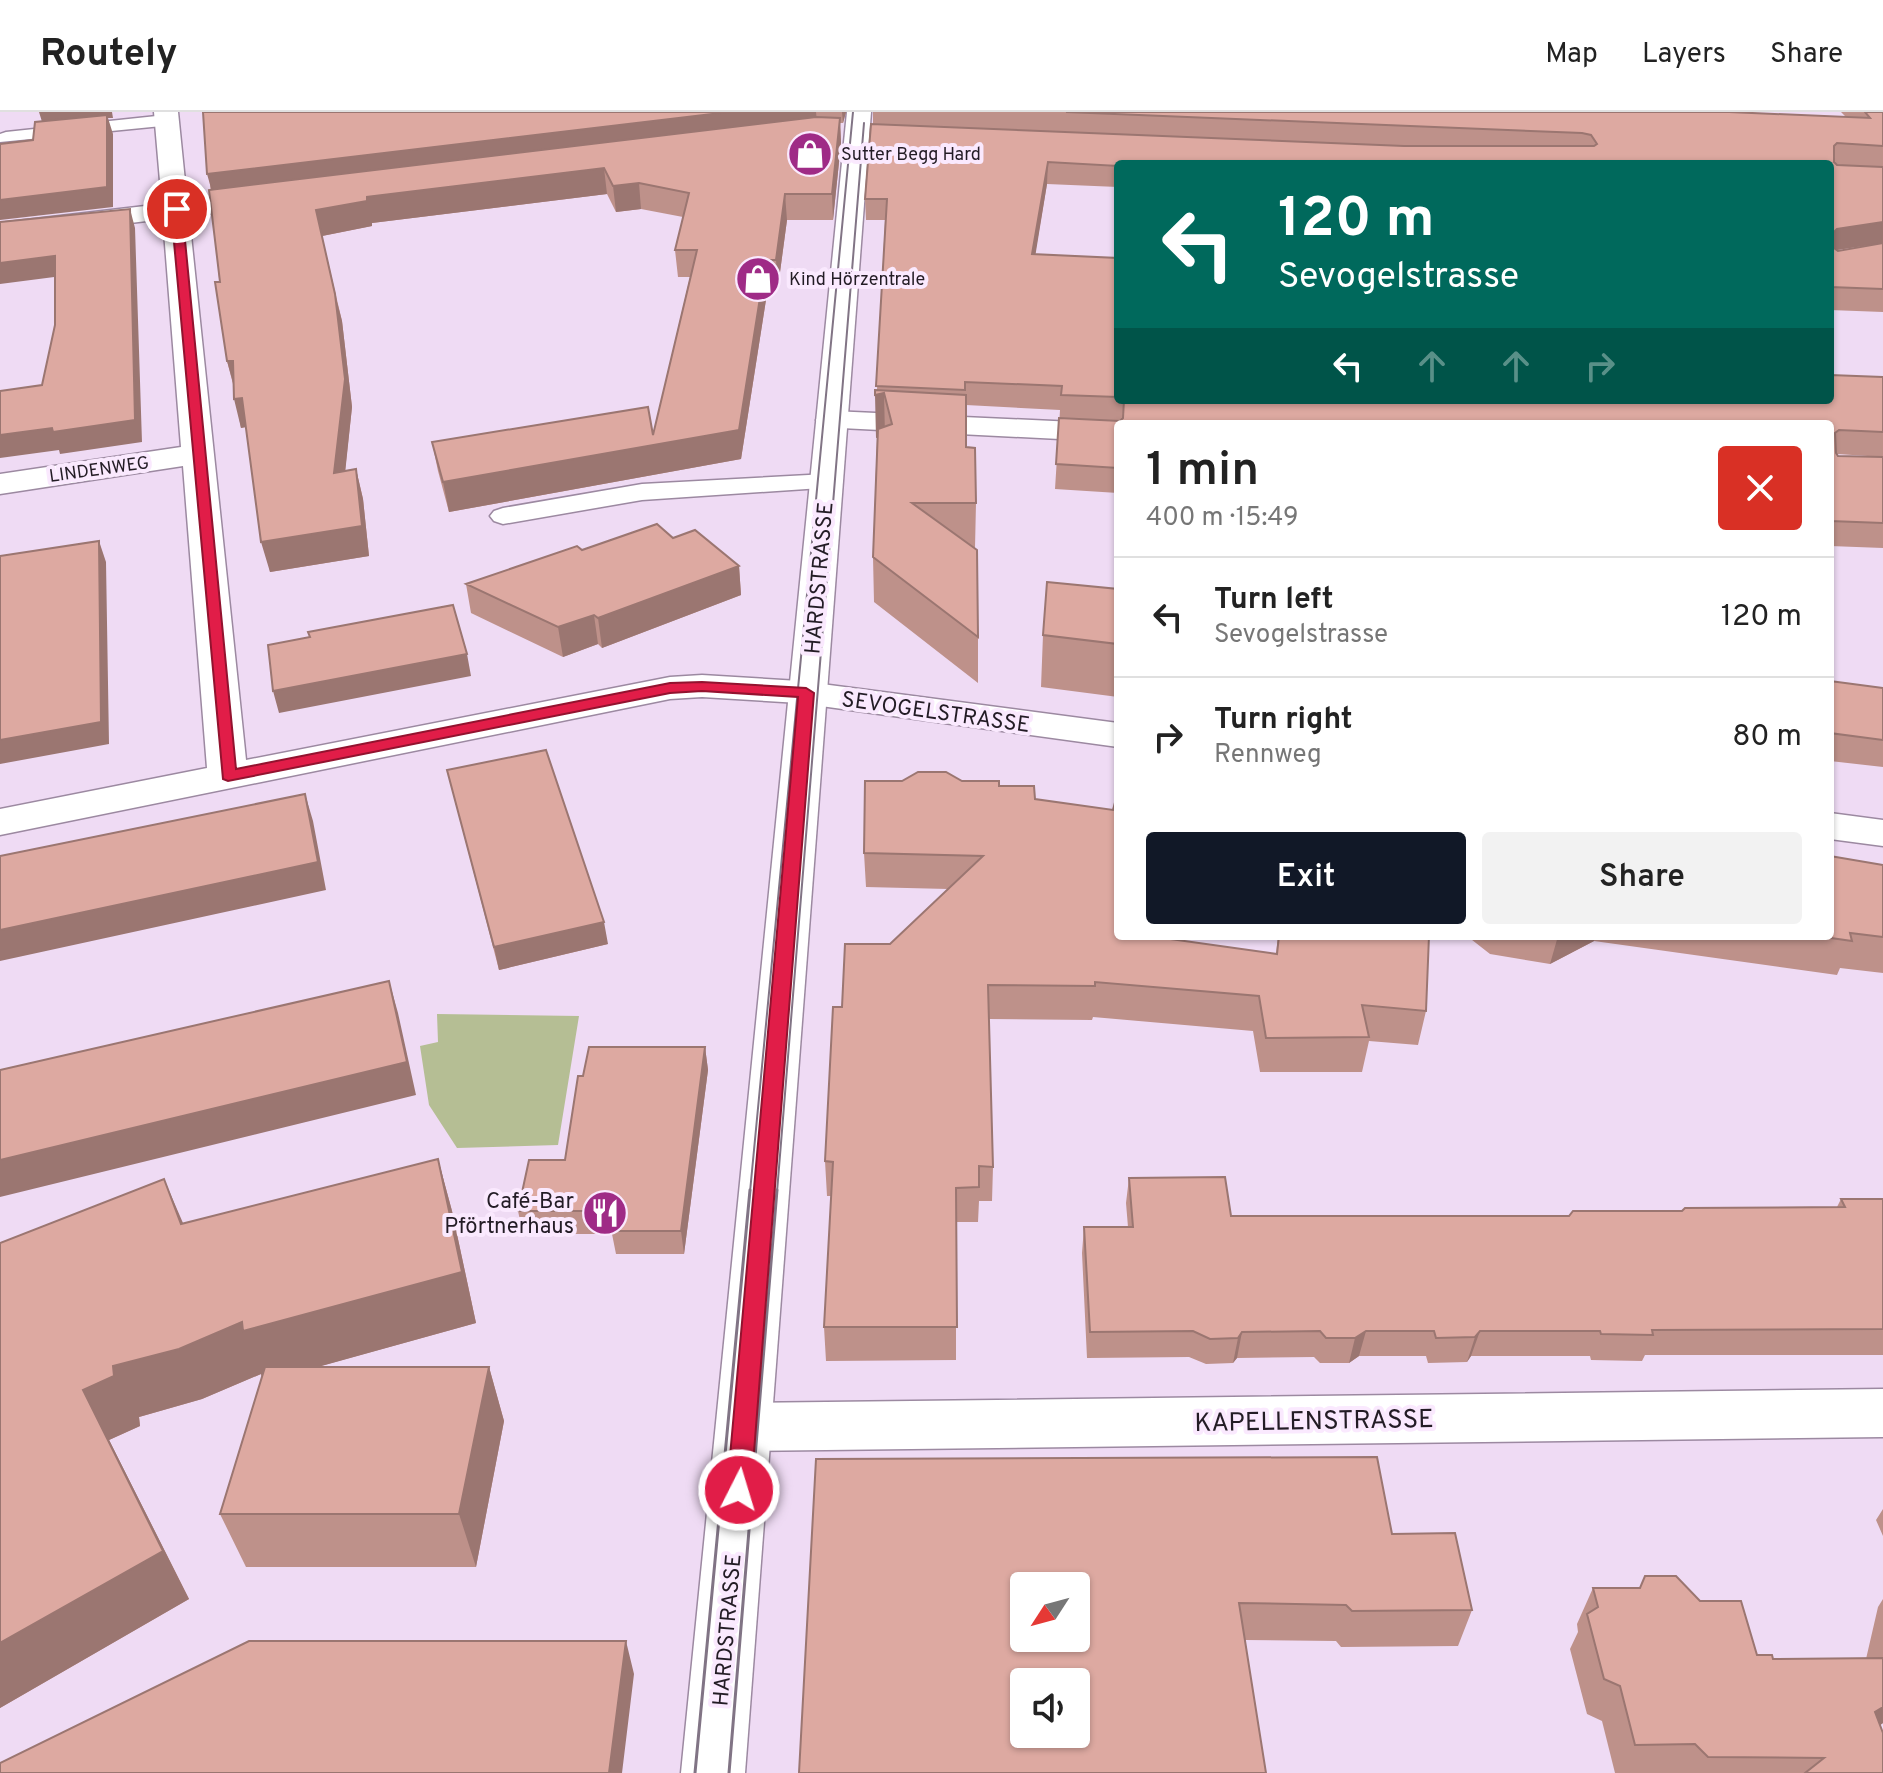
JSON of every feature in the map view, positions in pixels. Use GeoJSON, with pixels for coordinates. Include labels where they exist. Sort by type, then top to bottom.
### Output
{"type":"FeatureCollection","features":[{"type":"Feature","properties":{"kind":"street"},"geometry":{"type":"LineString","coordinates":[[166,117],[228,776]]}},
{"type":"Feature","properties":{"kind":"street","name":"HARDSTRASSE"},"geometry":{"type":"LineString","coordinates":[[713,1773],[858,127]]}},
{"type":"Feature","properties":{"kind":"street"},"geometry":{"type":"LineString","coordinates":[[0,231],[301,194]]}},
{"type":"Feature","properties":{"kind":"street"},"geometry":{"type":"LineString","coordinates":[[832,420],[1114,433]]}},
{"type":"Feature","properties":{"kind":"street","name":"LINDENWEG"},"geometry":{"type":"LineString","coordinates":[[0,484],[198,454]]}},
{"type":"Feature","properties":{"kind":"street","name":"SEVOGELSTRASSE"},"geometry":{"type":"LineString","coordinates":[[0,822],[670,688],[702,686],[806,693],[1114,734]]}},
{"type":"Feature","properties":{"kind":"street"},"geometry":{"type":"LineString","coordinates":[[1834,827],[1883,833]]}},
{"type":"Feature","properties":{"kind":"street","name":"KAPELLENSTRASSE"},"geometry":{"type":"LineString","coordinates":[[745,1427],[1883,1413]]}},
{"type":"Feature","properties":{"kind":"lane"},"geometry":{"type":"LineString","coordinates":[[6,138],[166,117]]}},
{"type":"Feature","properties":{"kind":"lane","name":"HARDSTRASSE"},"geometry":{"type":"LineString","coordinates":[[503,516],[642,492],[827,482]]}},
{"type":"Feature","properties":{"kind":"green space"},"geometry":{"type":"Polygon","coordinates":[[[437,1014],[579,1016],[558,1145],[457,1148],[429,1105],[420,1046],[438,1042],[437,1014]]]}},
{"type":"Feature","properties":{"kind":"building"},"geometry":{"type":"Polygon","coordinates":[[[203,112],[729,112],[207,174],[203,112]]]}},
{"type":"Feature","properties":{"kind":"building"},"geometry":{"type":"Polygon","coordinates":[[[1066,112],[1729,112],[1870,118],[1865,112],[1883,112],[1883,146],[1837,143],[1834,146],[1834,160],[1114,160],[1114,166],[1048,162],[1032,254],[1114,258],[1114,397],[1061,395],[1062,386],[965,382],[965,390],[876,386],[887,199],[865,199],[871,124],[1404,146],[1597,144],[1591,135],[1066,112]]]}},
{"type":"Feature","properties":{"kind":"building"},"geometry":{"type":"Polygon","coordinates":[[[107,115],[107,187],[0,200],[0,144],[33,140],[35,122],[107,115]]]}},
{"type":"Feature","properties":{"kind":"building"},"geometry":{"type":"Polygon","coordinates":[[[816,117],[840,118],[832,194],[785,194],[776,260],[766,260],[739,430],[443,482],[432,442],[648,407],[653,435],[697,250],[675,250],[689,193],[639,183],[613,186],[604,168],[367,197],[367,201],[316,210],[335,294],[345,379],[334,473],[356,469],[362,526],[261,542],[242,398],[234,399],[233,361],[227,361],[215,282],[220,282],[209,190],[816,117]]]}},
{"type":"Feature","properties":{"kind":"building"},"geometry":{"type":"Polygon","coordinates":[[[1834,162],[1837,165],[1883,167],[1883,222],[1834,232],[1834,162]]]}},
{"type":"Feature","properties":{"kind":"building"},"geometry":{"type":"Polygon","coordinates":[[[130,209],[135,420],[53,432],[52,428],[0,435],[0,391],[42,385],[55,325],[55,256],[0,263],[0,222],[130,209]]]}},
{"type":"Feature","properties":{"kind":"building"},"geometry":{"type":"Polygon","coordinates":[[[1883,243],[1883,289],[1834,287],[1834,248],[1838,251],[1883,243]]]}},
{"type":"Feature","properties":{"kind":"building"},"geometry":{"type":"Polygon","coordinates":[[[1834,375],[1883,377],[1883,432],[1839,430],[1835,433],[1838,456],[1883,457],[1883,523],[1834,521],[1834,420],[1121,420],[1124,404],[1834,404],[1834,375]]]}},
{"type":"Feature","properties":{"kind":"building"},"geometry":{"type":"Polygon","coordinates":[[[875,390],[966,395],[966,447],[975,448],[976,503],[912,503],[977,550],[978,637],[873,557],[878,429],[892,424],[884,393],[875,395],[875,390]]]}},
{"type":"Feature","properties":{"kind":"building"},"geometry":{"type":"Polygon","coordinates":[[[1059,418],[1114,421],[1114,468],[1056,464],[1059,418]]]}},
{"type":"Feature","properties":{"kind":"building"},"geometry":{"type":"Polygon","coordinates":[[[657,524],[673,538],[695,530],[739,566],[598,618],[594,615],[558,627],[466,584],[577,546],[582,550],[657,524]]]}},
{"type":"Feature","properties":{"kind":"building"},"geometry":{"type":"Polygon","coordinates":[[[99,541],[101,722],[0,740],[0,556],[99,541]]]}},
{"type":"Feature","properties":{"kind":"building"},"geometry":{"type":"Polygon","coordinates":[[[1047,582],[1114,589],[1114,644],[1043,635],[1047,582]]]}},
{"type":"Feature","properties":{"kind":"building"},"geometry":{"type":"Polygon","coordinates":[[[453,605],[467,654],[273,691],[268,645],[310,637],[308,632],[453,605]]]}},
{"type":"Feature","properties":{"kind":"building"},"geometry":{"type":"Polygon","coordinates":[[[1834,682],[1883,688],[1883,740],[1834,734],[1834,682]]]}},
{"type":"Feature","properties":{"kind":"building"},"geometry":{"type":"Polygon","coordinates":[[[546,750],[604,922],[494,947],[447,770],[546,750]]]}},
{"type":"Feature","properties":{"kind":"building"},"geometry":{"type":"Polygon","coordinates":[[[918,772],[946,772],[962,781],[999,781],[999,786],[1034,786],[1035,799],[1113,810],[1114,806],[1114,940],[1177,940],[1277,954],[1279,940],[1429,940],[1426,1011],[1362,1005],[1369,1037],[1266,1038],[1259,996],[1095,982],[1095,986],[988,985],[993,1167],[979,1166],[979,1187],[956,1188],[957,1327],[824,1327],[833,1162],[825,1161],[833,1007],[842,1007],[845,944],[890,944],[983,856],[864,853],[865,781],[902,781],[918,772]]]}},
{"type":"Feature","properties":{"kind":"building"},"geometry":{"type":"Polygon","coordinates":[[[305,794],[318,862],[0,930],[0,856],[305,794]]]}},
{"type":"Feature","properties":{"kind":"building"},"geometry":{"type":"Polygon","coordinates":[[[1834,857],[1883,865],[1883,937],[1850,933],[1852,941],[1834,938],[1834,857]]]}},
{"type":"Feature","properties":{"kind":"building"},"geometry":{"type":"Polygon","coordinates":[[[389,981],[407,1062],[0,1160],[0,1070],[389,981]]]}},
{"type":"Feature","properties":{"kind":"building"},"geometry":{"type":"Polygon","coordinates":[[[589,1047],[705,1047],[681,1231],[612,1231],[615,1211],[518,1211],[529,1160],[565,1160],[578,1076],[583,1076],[589,1047]]]}},
{"type":"Feature","properties":{"kind":"building"},"geometry":{"type":"Polygon","coordinates":[[[438,1159],[462,1272],[243,1331],[242,1322],[179,1349],[113,1366],[114,1376],[83,1390],[163,1551],[0,1643],[0,1243],[164,1179],[181,1224],[438,1159]]]}},
{"type":"Feature","properties":{"kind":"building"},"geometry":{"type":"Polygon","coordinates":[[[1225,1177],[1231,1216],[1569,1216],[1573,1211],[1845,1207],[1841,1199],[1883,1199],[1883,1329],[1652,1330],[1653,1335],[1601,1334],[1600,1331],[1480,1331],[1475,1337],[1436,1338],[1434,1331],[1366,1331],[1355,1338],[1326,1338],[1320,1331],[1242,1332],[1238,1338],[1210,1339],[1193,1331],[1090,1332],[1084,1227],[1133,1227],[1129,1178],[1225,1177]]]}},
{"type":"Feature","properties":{"kind":"building"},"geometry":{"type":"Polygon","coordinates":[[[265,1367],[489,1367],[459,1514],[220,1514],[265,1367]]]}},
{"type":"Feature","properties":{"kind":"building"},"geometry":{"type":"Polygon","coordinates":[[[1377,1457],[1392,1534],[1455,1533],[1472,1610],[1352,1611],[1346,1605],[1239,1603],[1266,1773],[799,1773],[816,1459],[1377,1457]]]}},
{"type":"Feature","properties":{"kind":"building"},"geometry":{"type":"Polygon","coordinates":[[[1645,1576],[1676,1576],[1700,1601],[1741,1601],[1757,1655],[1772,1655],[1773,1659],[1883,1658],[1883,1707],[1875,1712],[1883,1733],[1883,1773],[1805,1773],[1824,1758],[1708,1757],[1695,1744],[1635,1745],[1620,1686],[1604,1679],[1587,1614],[1598,1607],[1593,1588],[1640,1588],[1645,1576]]]}},
{"type":"Feature","properties":{"kind":"building"},"geometry":{"type":"Polygon","coordinates":[[[249,1641],[626,1641],[609,1773],[0,1773],[0,1763],[249,1641]]]}},
{"type":"Feature","properties":{"kind":"tram line"},"geometry":{"type":"LineString","coordinates":[[750,1192],[853,112]]}},
{"type":"Feature","properties":{"kind":"tram line"},"geometry":{"type":"LineString","coordinates":[[777,1192],[864,123]]}},
{"type":"Feature","properties":{"kind":"tram line"},"geometry":{"type":"LineString","coordinates":[[695,1773],[750,1190]]}},
{"type":"Feature","properties":{"kind":"tram line"},"geometry":{"type":"LineString","coordinates":[[729,1773],[777,1190]]}},
{"type":"Feature","properties":{"kind":"place","name":"Sutter Begg Hard"},"geometry":{"type":"Point","coordinates":[810,154]}},
{"type":"Feature","properties":{"kind":"place","name":"Kind Hörzentrale"},"geometry":{"type":"Point","coordinates":[758,279]}},
{"type":"Feature","properties":{"kind":"place","name":"Café-Bar Pförtnerhaus"},"geometry":{"type":"Point","coordinates":[605,1213]}},
{"type":"Feature","properties":{"kind":"route"},"geometry":{"type":"LineString","coordinates":[[177,209],[228,776],[670,688],[735,687],[806,693],[739,1490]]}}]}
